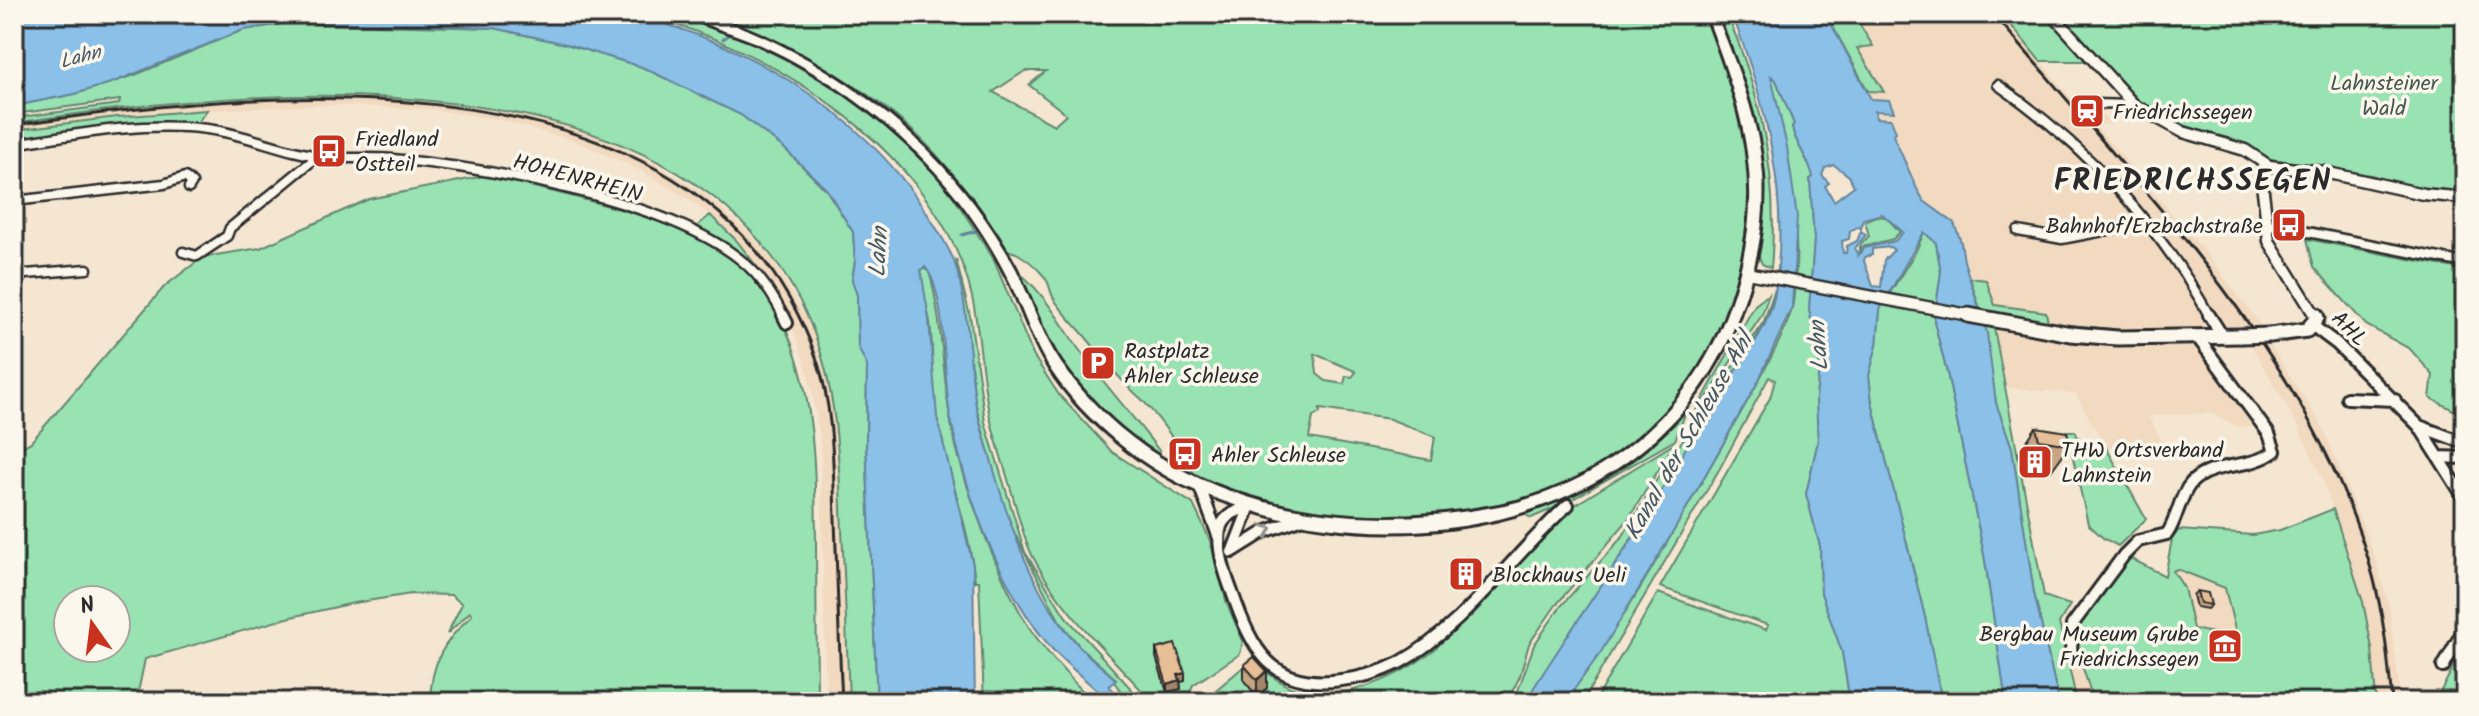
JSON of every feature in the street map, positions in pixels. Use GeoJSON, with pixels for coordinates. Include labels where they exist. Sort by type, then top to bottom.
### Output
{"type":"FeatureCollection","features":[{"type":"Feature","properties":{"kind":"main road"},"geometry":{"type":"LineString","coordinates":[[689,14],[735,30],[805,63],[851,92],[899,129],[949,180],[980,219],[1020,290],[1046,350],[1085,405],[1100,422],[1138,452],[1199,485],[1250,506],[1306,518],[1405,526],[1468,519],[1558,495],[1608,469],[1660,427],[1699,384],[1752,274],[1757,208],[1758,163],[1740,85],[1711,14]]}},
{"type":"Feature","properties":{"kind":"street"},"geometry":{"type":"LineString","coordinates":[[2052,14],[2134,105],[2183,132],[2245,150],[2269,166],[2324,172],[2434,195],[2465,198]]}},
{"type":"Feature","properties":{"kind":"street"},"geometry":{"type":"LineString","coordinates":[[1998,85],[2022,100],[2107,180],[2188,276],[2223,337]]}},
{"type":"Feature","properties":{"kind":"street"},"geometry":{"type":"LineString","coordinates":[[2093,104],[2134,105]]}},
{"type":"Feature","properties":{"kind":"street","name":"HOHENRHEIN"},"geometry":{"type":"LineString","coordinates":[[14,144],[105,133],[202,128],[318,156],[396,159],[487,172],[590,196],[707,237],[751,268],[767,288],[787,323]]}},
{"type":"Feature","properties":{"kind":"street"},"geometry":{"type":"LineString","coordinates":[[183,252],[197,256],[227,236],[240,220],[318,156]]}},
{"type":"Feature","properties":{"kind":"street","name":"AHL"},"geometry":{"type":"LineString","coordinates":[[2269,166],[2263,169],[2261,175],[2273,251],[2314,308],[2317,318],[2313,326],[2337,344],[2419,426],[2465,499]]}},
{"type":"Feature","properties":{"kind":"street"},"geometry":{"type":"LineString","coordinates":[[14,201],[164,184],[185,177],[192,183],[189,188]]}},
{"type":"Feature","properties":{"kind":"street"},"geometry":{"type":"LineString","coordinates":[[2018,231],[2062,239],[2144,223]]}},
{"type":"Feature","properties":{"kind":"street"},"geometry":{"type":"LineString","coordinates":[[2267,224],[2465,263]]}},
{"type":"Feature","properties":{"kind":"street"},"geometry":{"type":"LineString","coordinates":[[14,275],[87,269]]}},
{"type":"Feature","properties":{"kind":"street"},"geometry":{"type":"LineString","coordinates":[[1752,274],[2029,327],[2117,338],[2270,335],[2295,333],[2313,326]]}},
{"type":"Feature","properties":{"kind":"street"},"geometry":{"type":"LineString","coordinates":[[2071,654],[2072,625],[2081,609],[2138,541],[2167,534],[2174,526],[2188,486],[2207,473],[2249,464],[2275,451],[2269,434],[2198,338]]}},
{"type":"Feature","properties":{"kind":"street"},"geometry":{"type":"LineString","coordinates":[[2347,398],[2395,400]]}},
{"type":"Feature","properties":{"kind":"street"},"geometry":{"type":"LineString","coordinates":[[2419,426],[2465,443]]}},
{"type":"Feature","properties":{"kind":"street"},"geometry":{"type":"LineString","coordinates":[[2440,457],[2465,458]]}},
{"type":"Feature","properties":{"kind":"street"},"geometry":{"type":"LineString","coordinates":[[1199,485],[1221,545],[1229,586],[1243,623],[1257,648],[1276,671],[1288,677],[1319,683],[1362,679],[1403,662],[1438,638],[1568,505]]}},
{"type":"Feature","properties":{"kind":"street"},"geometry":{"type":"LineString","coordinates":[[1221,545],[1224,522],[1230,514],[1250,506]]}},
{"type":"Feature","properties":{"kind":"street"},"geometry":{"type":"LineString","coordinates":[[1226,564],[1250,506]]}},
{"type":"Feature","properties":{"kind":"street"},"geometry":{"type":"LineString","coordinates":[[1232,552],[1269,528],[1306,518]]}},
{"type":"Feature","properties":{"kind":"street"},"geometry":{"type":"LineString","coordinates":[[2443,667],[2465,627]]}},
{"type":"Feature","properties":{"kind":"shaded area"},"geometry":{"type":"Polygon","coordinates":[[[1853,14],[2002,14],[2076,104],[2091,103],[2110,124],[2096,126],[2202,248],[2263,328],[2242,328],[2238,332],[2080,327],[2048,322],[2045,312],[1995,305],[1986,280],[1970,278],[1954,223],[1924,201],[1893,135],[1876,118],[1874,111],[1894,111],[1889,100],[1871,99],[1868,91],[1883,91],[1856,47],[1872,46],[1853,14]]]}},
{"type":"Feature","properties":{"kind":"shaded area"},"geometry":{"type":"Polygon","coordinates":[[[340,96],[439,100],[487,106],[527,114],[598,136],[651,161],[704,193],[748,232],[774,262],[811,325],[834,407],[840,471],[849,702],[826,702],[820,435],[808,372],[792,326],[755,263],[720,223],[690,200],[638,169],[575,141],[496,119],[435,110],[335,105],[273,107],[156,113],[14,130],[14,123],[144,106],[340,96]]]}},
{"type":"Feature","properties":{"kind":"shaded area"},"geometry":{"type":"Polygon","coordinates":[[[1993,327],[2055,339],[2112,345],[2199,343],[2258,425],[2239,427],[2210,413],[2148,416],[2166,447],[2106,448],[2075,393],[2007,388],[1993,327]]]}},
{"type":"Feature","properties":{"kind":"shaded area"},"geometry":{"type":"Polygon","coordinates":[[[2268,341],[2324,429],[2375,557],[2389,606],[2401,702],[2376,702],[2372,648],[2363,602],[2323,480],[2298,426],[2249,342],[2268,341]]]}},
{"type":"Feature","properties":{"kind":"shaded area"},"geometry":{"type":"Polygon","coordinates":[[[2177,569],[2225,588],[2238,638],[2193,629],[2184,588],[2172,570],[2177,569]]]}},
{"type":"Feature","properties":{"kind":"shaded area"},"geometry":{"type":"Polygon","coordinates":[[[2064,653],[2080,655],[2094,702],[2077,702],[2064,653]]]}},
{"type":"Feature","properties":{"kind":"green space"},"geometry":{"type":"Polygon","coordinates":[[[640,14],[678,14],[767,48],[861,104],[923,158],[946,185],[993,258],[1033,355],[1059,395],[1112,452],[1193,504],[1210,540],[1227,604],[1243,641],[1240,654],[1193,685],[1188,696],[1180,702],[1152,702],[1058,597],[1029,549],[990,417],[972,297],[954,245],[925,198],[888,154],[844,115],[795,81],[743,52],[691,30],[640,14]]]}},
{"type":"Feature","properties":{"kind":"green space"},"geometry":{"type":"Polygon","coordinates":[[[700,14],[1707,14],[1737,94],[1747,132],[1747,223],[1735,285],[1717,338],[1684,394],[1639,439],[1586,473],[1526,498],[1463,512],[1397,518],[1333,514],[1272,502],[1227,490],[1202,479],[1193,471],[1152,410],[1116,374],[1059,307],[1045,278],[1025,258],[1004,247],[947,167],[896,116],[802,55],[700,14]],[[1025,71],[993,92],[1054,125],[1066,114],[1029,85],[1046,71],[1025,71]],[[1315,354],[1317,374],[1326,381],[1344,384],[1346,376],[1352,377],[1356,372],[1315,354]],[[1320,409],[1320,413],[1313,417],[1309,438],[1431,460],[1435,437],[1390,419],[1320,409]]]}},
{"type":"Feature","properties":{"kind":"green space"},"geometry":{"type":"Polygon","coordinates":[[[1715,14],[1727,14],[1758,107],[1770,171],[1771,268],[1762,264],[1759,257],[1764,194],[1755,132],[1748,102],[1715,14]]]}},
{"type":"Feature","properties":{"kind":"green space"},"geometry":{"type":"Polygon","coordinates":[[[1826,14],[1853,14],[1873,46],[1857,48],[1884,92],[1868,91],[1826,14]]]}},
{"type":"Feature","properties":{"kind":"green space","name":"Lahnsteiner Wald"},"geometry":{"type":"Polygon","coordinates":[[[2002,14],[2465,14],[2465,194],[2425,191],[2371,175],[2271,159],[2186,131],[2139,104],[2096,61],[2040,61],[2002,14]]]}},
{"type":"Feature","properties":{"kind":"green space"},"geometry":{"type":"Polygon","coordinates":[[[288,23],[494,28],[566,44],[642,67],[741,115],[785,149],[827,191],[853,232],[855,261],[852,279],[857,295],[858,346],[867,366],[866,442],[877,702],[849,702],[836,426],[827,375],[811,325],[753,234],[671,169],[571,127],[459,104],[342,96],[224,99],[113,109],[14,123],[14,118],[119,104],[120,100],[14,114],[14,106],[75,94],[135,75],[243,30],[288,23]]]}},
{"type":"Feature","properties":{"kind":"green space"},"geometry":{"type":"Polygon","coordinates":[[[1770,75],[1776,80],[1794,124],[1794,134],[1814,178],[1810,179],[1814,239],[1809,310],[1820,357],[1816,398],[1818,441],[1806,494],[1820,546],[1821,593],[1842,652],[1850,702],[1594,702],[1658,593],[1766,630],[1768,625],[1660,587],[1770,398],[1775,380],[1769,377],[1720,468],[1582,702],[1565,702],[1611,635],[1674,530],[1759,380],[1790,315],[1796,272],[1795,215],[1788,161],[1770,75]]]}},
{"type":"Feature","properties":{"kind":"green space"},"geometry":{"type":"Polygon","coordinates":[[[207,110],[195,126],[14,140],[14,130],[207,110]]]}},
{"type":"Feature","properties":{"kind":"green space"},"geometry":{"type":"Polygon","coordinates":[[[484,176],[588,200],[693,233],[742,267],[769,299],[788,335],[802,374],[814,458],[817,702],[430,702],[433,675],[441,653],[472,615],[470,612],[447,634],[462,604],[451,595],[411,594],[291,617],[145,659],[136,702],[14,702],[14,451],[31,442],[165,286],[203,257],[260,248],[369,199],[484,176]]]}},
{"type":"Feature","properties":{"kind":"green space"},"geometry":{"type":"Polygon","coordinates":[[[710,215],[736,240],[762,273],[729,246],[696,227],[710,215]]]}},
{"type":"Feature","properties":{"kind":"green space"},"geometry":{"type":"Polygon","coordinates":[[[1876,216],[1886,217],[1900,232],[1893,239],[1862,247],[1858,254],[1861,244],[1869,236],[1865,221],[1876,216]]]}},
{"type":"Feature","properties":{"kind":"green space"},"geometry":{"type":"Polygon","coordinates":[[[1924,232],[1936,243],[1941,272],[1934,321],[1985,560],[2006,702],[1942,702],[1925,617],[1872,403],[1869,375],[1877,345],[1880,309],[1916,251],[1924,232]]]}},
{"type":"Feature","properties":{"kind":"green space"},"geometry":{"type":"Polygon","coordinates":[[[2307,239],[2465,270],[2465,416],[2430,398],[2433,375],[2410,349],[2366,325],[2314,267],[2307,239]]]}},
{"type":"Feature","properties":{"kind":"green space"},"geometry":{"type":"Polygon","coordinates":[[[956,259],[970,316],[985,422],[1025,552],[1066,617],[1143,702],[1129,702],[1114,682],[1116,679],[1081,648],[1059,620],[1006,516],[975,402],[956,259]]]}},
{"type":"Feature","properties":{"kind":"green space"},"geometry":{"type":"Polygon","coordinates":[[[922,268],[929,271],[933,288],[949,411],[960,462],[978,518],[1024,619],[1046,650],[1090,699],[1087,702],[984,702],[979,581],[975,581],[968,540],[937,420],[930,322],[922,288],[922,268]]]}},
{"type":"Feature","properties":{"kind":"green space"},"geometry":{"type":"Polygon","coordinates":[[[1021,274],[1045,300],[1088,361],[1160,452],[1159,456],[1098,410],[1060,364],[1038,320],[1021,274]]]}},
{"type":"Feature","properties":{"kind":"green space"},"geometry":{"type":"Polygon","coordinates":[[[1970,278],[1986,280],[1995,305],[2046,312],[2048,323],[2123,330],[2185,330],[2190,334],[2091,332],[1981,312],[1970,278]]]}},
{"type":"Feature","properties":{"kind":"green space"},"geometry":{"type":"Polygon","coordinates":[[[1775,289],[1768,316],[1746,355],[1710,408],[1645,518],[1525,702],[1514,702],[1534,645],[1561,606],[1623,536],[1663,469],[1764,321],[1775,289]]]}},
{"type":"Feature","properties":{"kind":"green space"},"geometry":{"type":"Polygon","coordinates":[[[1769,294],[1762,315],[1687,427],[1755,305],[1769,294]]]}},
{"type":"Feature","properties":{"kind":"green space"},"geometry":{"type":"Polygon","coordinates":[[[1984,325],[2118,343],[2188,345],[2112,345],[1994,328],[2044,596],[2070,605],[2059,623],[2077,702],[2059,702],[2034,593],[2012,448],[1996,403],[1984,325]]]}},
{"type":"Feature","properties":{"kind":"green space"},"geometry":{"type":"Polygon","coordinates":[[[1686,412],[1675,440],[1564,504],[1531,518],[1525,514],[1570,496],[1612,473],[1651,446],[1686,412]]]}},
{"type":"Feature","properties":{"kind":"green space"},"geometry":{"type":"Polygon","coordinates":[[[2067,431],[2075,431],[2080,442],[2103,442],[2146,519],[2118,546],[2103,538],[2088,524],[2067,431]]]}},
{"type":"Feature","properties":{"kind":"green space"},"geometry":{"type":"Polygon","coordinates":[[[1675,443],[1627,521],[1556,605],[1529,644],[1520,676],[1507,702],[1211,702],[1210,695],[1248,663],[1290,687],[1328,693],[1367,686],[1403,670],[1435,649],[1567,510],[1675,443]]]}},
{"type":"Feature","properties":{"kind":"green space"},"geometry":{"type":"Polygon","coordinates":[[[2333,509],[2363,602],[2372,648],[2376,702],[2094,702],[2080,656],[2079,629],[2093,602],[2130,558],[2165,576],[2172,539],[2179,530],[2253,535],[2280,530],[2333,509]],[[2177,569],[2173,571],[2184,588],[2193,629],[2237,638],[2225,588],[2177,569]]]}},
{"type":"Feature","properties":{"kind":"green space"},"geometry":{"type":"Polygon","coordinates":[[[2465,645],[2465,702],[2435,702],[2465,645]]]}},
{"type":"Feature","properties":{"kind":"water","name":"Lahn"},"geometry":{"type":"Polygon","coordinates":[[[46,14],[628,14],[714,42],[756,61],[795,84],[833,111],[898,174],[925,210],[948,249],[963,295],[978,415],[1016,537],[1049,606],[1080,647],[1116,680],[1109,686],[1125,702],[1109,702],[1054,651],[1029,618],[998,564],[974,505],[957,446],[948,400],[941,316],[932,279],[925,267],[921,270],[929,319],[937,417],[973,565],[975,702],[877,702],[866,442],[867,366],[858,347],[857,295],[852,280],[855,261],[853,232],[827,190],[785,149],[741,115],[642,67],[566,44],[494,28],[388,24],[288,23],[243,30],[114,82],[75,94],[14,106],[14,22],[46,14]]]}},
{"type":"Feature","properties":{"kind":"water","name":"Lahn"},"geometry":{"type":"Polygon","coordinates":[[[1732,14],[1826,14],[1871,99],[1889,100],[1894,112],[1875,111],[1876,118],[1891,119],[1896,132],[1893,135],[1924,201],[1954,223],[1987,333],[1996,403],[2012,448],[2034,593],[2059,702],[2006,702],[1985,560],[1934,321],[1941,272],[1936,243],[1924,232],[1880,309],[1877,345],[1869,375],[1872,403],[1925,617],[1942,702],[1850,702],[1842,652],[1821,593],[1820,546],[1806,494],[1818,441],[1816,398],[1820,357],[1809,310],[1814,240],[1810,179],[1813,177],[1794,134],[1794,124],[1776,80],[1771,76],[1787,147],[1797,217],[1792,307],[1758,382],[1601,652],[1565,702],[1525,702],[1645,519],[1709,408],[1757,339],[1771,309],[1779,257],[1777,186],[1765,116],[1732,14]],[[1834,165],[1825,168],[1822,175],[1829,183],[1825,186],[1834,201],[1854,186],[1849,176],[1834,165]],[[1882,214],[1863,219],[1861,229],[1859,226],[1850,231],[1849,239],[1842,241],[1843,253],[1846,253],[1847,246],[1857,241],[1861,231],[1866,235],[1855,248],[1858,256],[1864,248],[1895,241],[1903,232],[1882,214]],[[1890,247],[1872,249],[1872,255],[1865,257],[1864,261],[1873,286],[1881,287],[1884,260],[1894,250],[1890,247]]]}},
{"type":"Feature","properties":{"kind":"building"},"geometry":{"type":"Polygon","coordinates":[[[2036,427],[2067,432],[2070,445],[2039,440],[2036,427]]]}},
{"type":"Feature","properties":{"kind":"building"},"geometry":{"type":"Polygon","coordinates":[[[1467,557],[1479,565],[1470,574],[1457,564],[1467,557]]]}},
{"type":"Feature","properties":{"kind":"building"},"geometry":{"type":"Polygon","coordinates":[[[2197,591],[2208,593],[2211,605],[2200,603],[2197,591]]]}},
{"type":"Feature","properties":{"kind":"building"},"geometry":{"type":"Polygon","coordinates":[[[1175,644],[1185,673],[1178,675],[1180,680],[1167,684],[1156,649],[1175,644]]]}},
{"type":"Feature","properties":{"kind":"building"},"geometry":{"type":"Polygon","coordinates":[[[1254,657],[1267,671],[1257,680],[1244,665],[1254,657]]]}},
{"type":"Feature","properties":{"kind":"waterway"},"geometry":{"type":"LineString","coordinates":[[723,39],[730,34]]}},
{"type":"Feature","properties":{"kind":"waterway"},"geometry":{"type":"LineString","coordinates":[[2189,224],[2257,226]]}},
{"type":"Feature","properties":{"kind":"waterway"},"geometry":{"type":"LineString","coordinates":[[962,235],[976,231]]}},
{"type":"Feature","properties":{"kind":"railway"},"geometry":{"type":"LineString","coordinates":[[1994,14],[2214,277],[2264,346],[2308,419],[2345,495],[2373,576],[2383,623],[2392,702]]}},
{"type":"Feature","properties":{"kind":"railway"},"geometry":{"type":"LineString","coordinates":[[14,125],[119,111],[234,101],[353,99],[471,109],[582,136],[681,184],[760,256],[816,357],[822,376],[832,437],[842,702]]}},
{"type":"Feature","properties":{"kind":"place","name":"Friedrichssegen"},"geometry":{"type":"Point","coordinates":[2087,111]}},
{"type":"Feature","properties":{"kind":"place","name":"Friedland Ostteil"},"geometry":{"type":"Point","coordinates":[329,151]}},
{"type":"Feature","properties":{"kind":"place","name":"Bahnhof/Erzbachstraße"},"geometry":{"type":"Point","coordinates":[2289,225]}},
{"type":"Feature","properties":{"kind":"place","name":"Rastplatz Ahler Schleuse"},"geometry":{"type":"Point","coordinates":[1098,363]}},
{"type":"Feature","properties":{"kind":"place","name":"Ahler Schleuse"},"geometry":{"type":"Point","coordinates":[1185,454]}},
{"type":"Feature","properties":{"kind":"place","name":"THW Ortsverband Lahnstein"},"geometry":{"type":"Point","coordinates":[2035,462]}},
{"type":"Feature","properties":{"kind":"place","name":"Blockhaus Ueli"},"geometry":{"type":"Point","coordinates":[1466,574]}},
{"type":"Feature","properties":{"kind":"place","name":"Bergbau Museum Grube Friedrichssegen"},"geometry":{"type":"Point","coordinates":[2225,646]}},
{"type":"Feature","properties":{"kind":"district","name":"FRIEDRICHSSEGEN"},"geometry":{"type":"Point","coordinates":[2193,180]}},
{"type":"Feature","properties":{"kind":"water label","name":"Kanal der Schleuse Ahl"},"geometry":{"type":"Point","coordinates":[1688,436]}}]}
